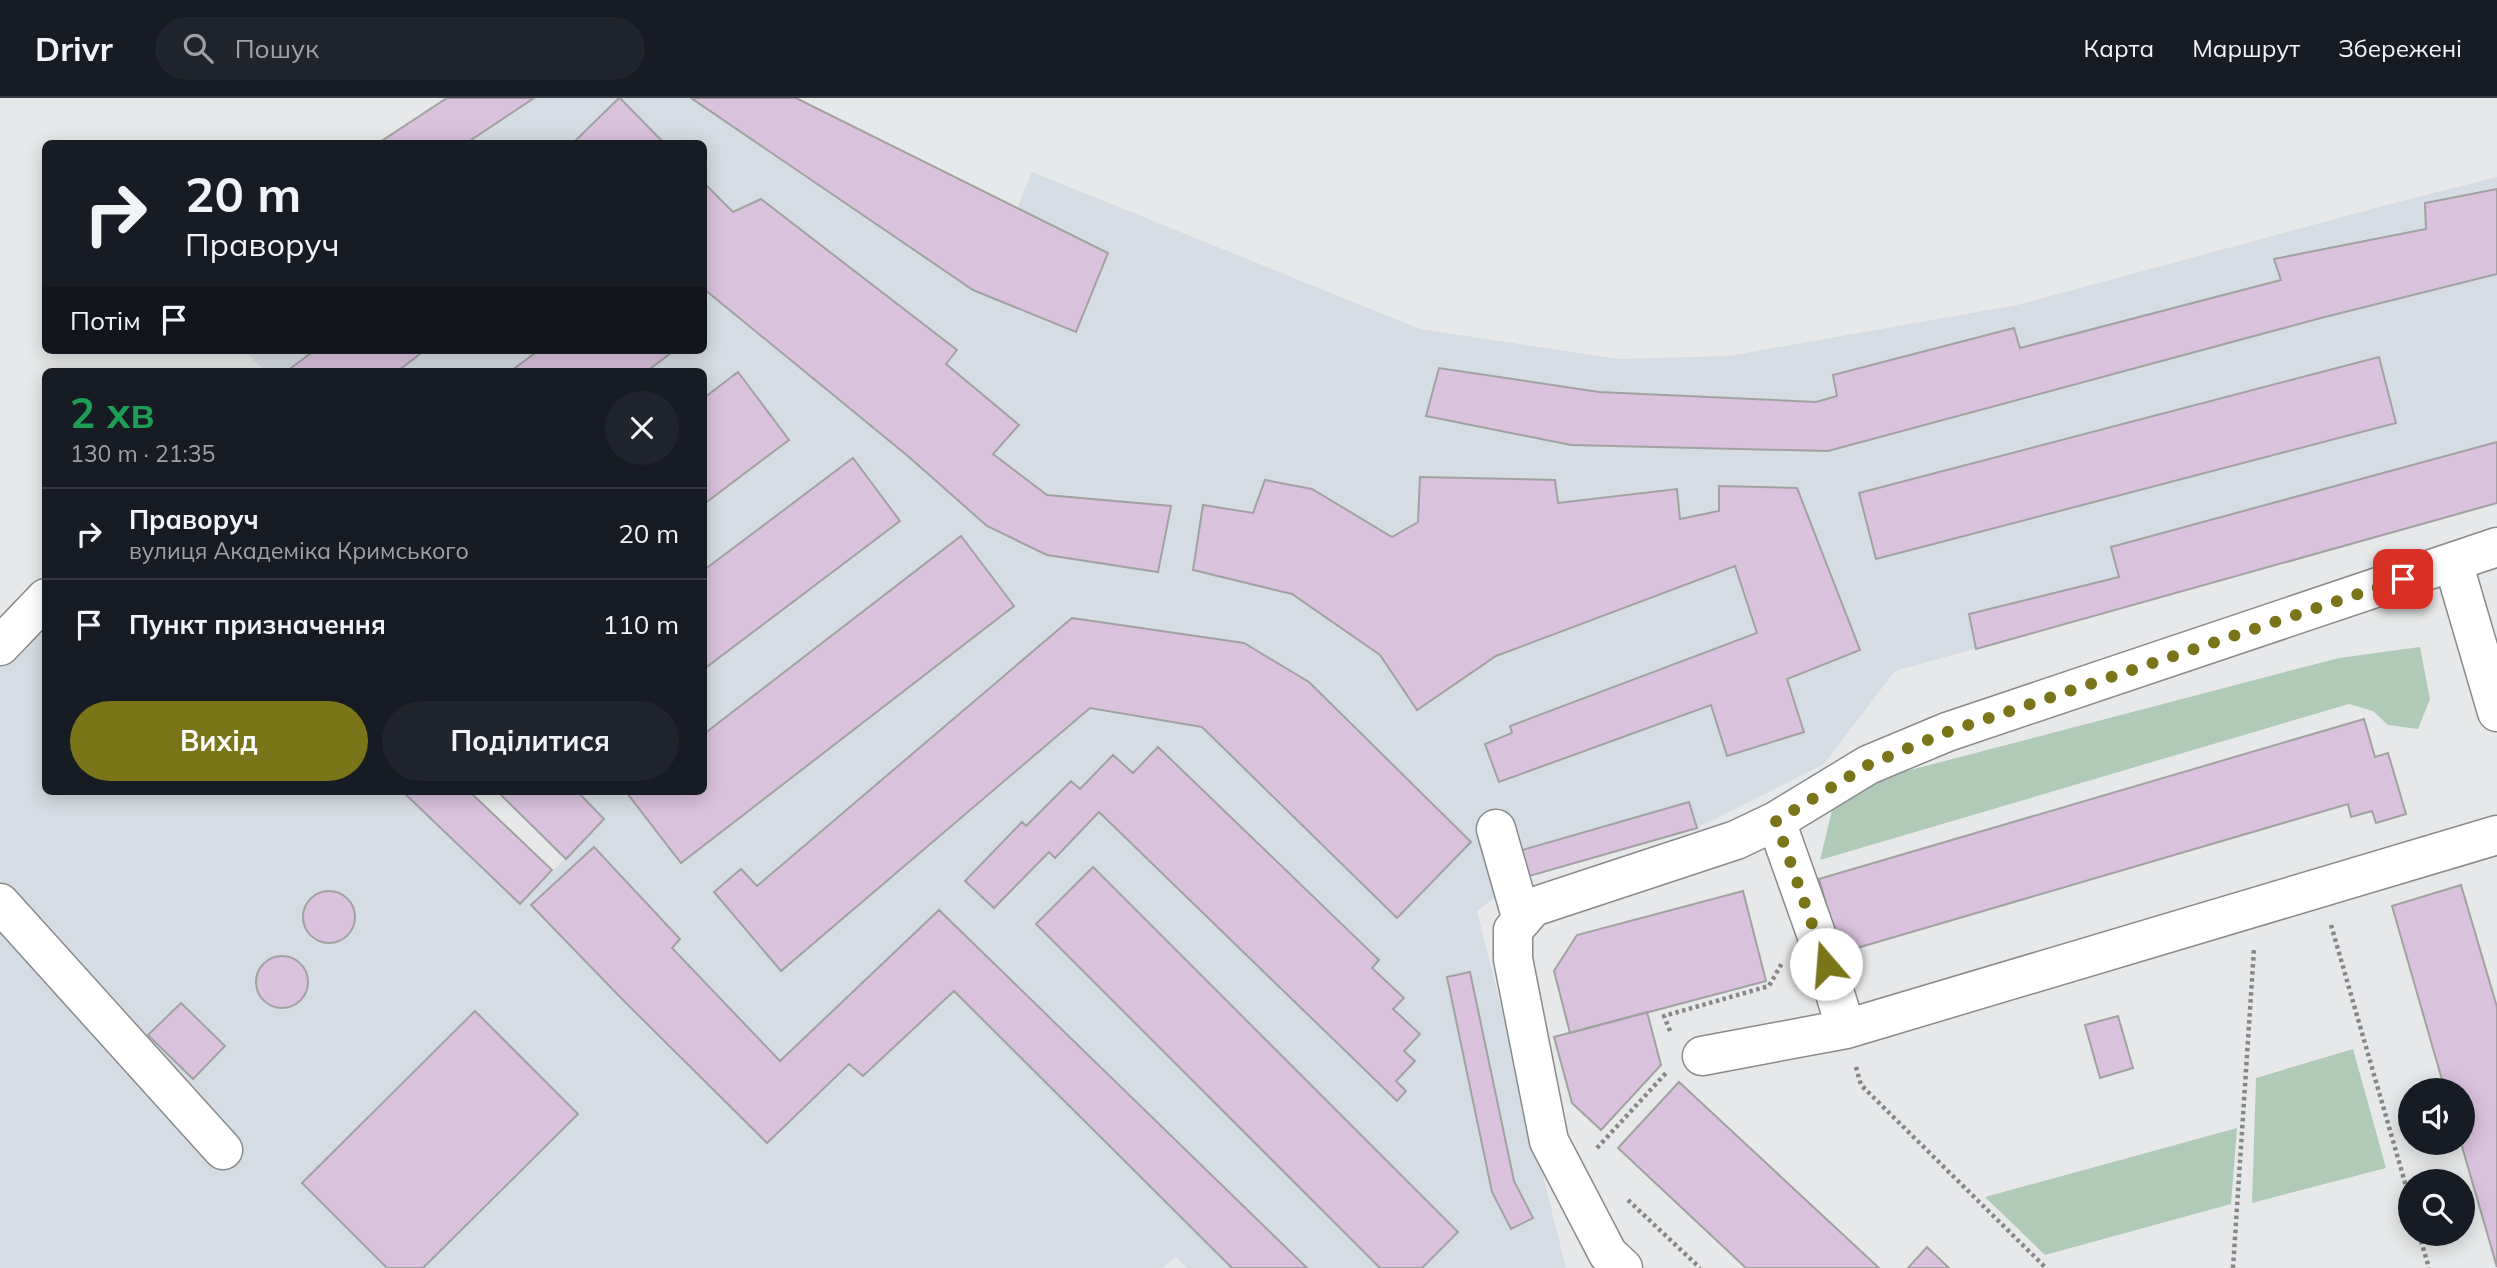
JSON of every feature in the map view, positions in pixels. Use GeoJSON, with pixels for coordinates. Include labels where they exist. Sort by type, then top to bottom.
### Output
{"type":"FeatureCollection","features":[{"type":"Feature","properties":{"kind":"street"},"geometry":{"type":"LineString","coordinates":[[1623,1268],[1608,1254],[1549,1141],[1513,959],[1513,930],[1533,907],[1736,841],[1776,821],[1868,765],[1947,732],[2497,547]]}},
{"type":"Feature","properties":{"kind":"street"},"geometry":{"type":"LineString","coordinates":[[2453,562],[2497,712]]}},
{"type":"Feature","properties":{"kind":"street"},"geometry":{"type":"LineString","coordinates":[[0,646],[42,602]]}},
{"type":"Feature","properties":{"kind":"street"},"geometry":{"type":"LineString","coordinates":[[1776,821],[1819,942],[1846,1029]]}},
{"type":"Feature","properties":{"kind":"street"},"geometry":{"type":"LineString","coordinates":[[1496,830],[1522,920]]}},
{"type":"Feature","properties":{"kind":"street"},"geometry":{"type":"LineString","coordinates":[[1688,1048],[1846,1029],[2497,835]]}},
{"type":"Feature","properties":{"kind":"street"},"geometry":{"type":"LineString","coordinates":[[0,903],[223,1150]]}},
{"type":"Feature","properties":{"kind":"path"},"geometry":{"type":"LineString","coordinates":[[2321,888],[2401,1169]]}},
{"type":"Feature","properties":{"kind":"path"},"geometry":{"type":"LineString","coordinates":[[2233,1268],[2257,906]]}},
{"type":"Feature","properties":{"kind":"path"},"geometry":{"type":"LineString","coordinates":[[1567,1172],[1583,1164],[1688,1048],[1664,1016],[1769,986],[1788,952]]}},
{"type":"Feature","properties":{"kind":"path"},"geometry":{"type":"LineString","coordinates":[[1846,1029],[1861,1085],[2046,1268]]}},
{"type":"Feature","properties":{"kind":"path"},"geometry":{"type":"LineString","coordinates":[[1621,1193],[1699,1268]]}},
{"type":"Feature","properties":{"kind":"path"},"geometry":{"type":"LineString","coordinates":[[2423,1246],[2429,1268]]}},
{"type":"Feature","properties":{"kind":"shaded area"},"geometry":{"type":"Polygon","coordinates":[[[447,98],[796,98],[1017,208],[1032,172],[1420,329],[1619,359],[1728,356],[2017,305],[2497,177],[2497,503],[1895,671],[1824,764],[1697,828],[1519,879],[1477,911],[1566,1268],[1187,1268],[1176,1257],[1163,1268],[0,1268],[0,659],[42,615],[42,795],[406,795],[520,904],[604,819],[581,795],[707,795],[707,368],[262,368],[247,354],[707,354],[707,140],[382,140],[447,98]]]}},
{"type":"Feature","properties":{"kind":"green space"},"geometry":{"type":"Polygon","coordinates":[[[2420,647],[2430,699],[2418,729],[2388,725],[2373,711],[2349,704],[1820,860],[1833,806],[1872,780],[2339,658],[2420,647]]]}},
{"type":"Feature","properties":{"kind":"green space"},"geometry":{"type":"Polygon","coordinates":[[[2353,1049],[2386,1168],[2252,1203],[2256,1078],[2353,1049]]]}},
{"type":"Feature","properties":{"kind":"green space"},"geometry":{"type":"Polygon","coordinates":[[[2237,1128],[2231,1204],[2045,1255],[1985,1197],[2237,1128]]]}},
{"type":"Feature","properties":{"kind":"building"},"geometry":{"type":"Polygon","coordinates":[[[447,98],[534,98],[471,140],[383,140],[447,98]]]}},
{"type":"Feature","properties":{"kind":"building"},"geometry":{"type":"Polygon","coordinates":[[[619,98],[661,140],[576,140],[619,98]]]}},
{"type":"Feature","properties":{"kind":"building"},"geometry":{"type":"Polygon","coordinates":[[[691,98],[796,98],[1108,253],[1076,332],[973,290],[691,98]]]}},
{"type":"Feature","properties":{"kind":"building"},"geometry":{"type":"Polygon","coordinates":[[[707,186],[733,212],[761,199],[957,350],[946,364],[1019,425],[993,454],[1047,495],[1171,506],[1158,572],[1047,555],[987,526],[909,457],[707,291],[707,186]]]}},
{"type":"Feature","properties":{"kind":"building"},"geometry":{"type":"Polygon","coordinates":[[[2497,189],[2497,274],[2321,318],[1828,451],[1571,445],[1426,416],[1439,368],[1599,392],[1816,402],[1837,396],[1833,375],[2014,328],[2020,348],[2281,280],[2274,259],[2426,229],[2425,203],[2497,189]]]}},
{"type":"Feature","properties":{"kind":"building"},"geometry":{"type":"Polygon","coordinates":[[[310,354],[420,354],[402,368],[291,368],[310,354]]]}},
{"type":"Feature","properties":{"kind":"building"},"geometry":{"type":"Polygon","coordinates":[[[534,354],[670,354],[651,368],[515,368],[534,354]]]}},
{"type":"Feature","properties":{"kind":"building"},"geometry":{"type":"Polygon","coordinates":[[[2379,357],[2396,423],[1876,559],[1859,493],[2379,357]]]}},
{"type":"Feature","properties":{"kind":"building"},"geometry":{"type":"Polygon","coordinates":[[[738,372],[789,440],[707,502],[707,396],[738,372]]]}},
{"type":"Feature","properties":{"kind":"building"},"geometry":{"type":"Polygon","coordinates":[[[2497,442],[2497,503],[1976,649],[1969,614],[2119,577],[2111,547],[2497,442]]]}},
{"type":"Feature","properties":{"kind":"building"},"geometry":{"type":"Polygon","coordinates":[[[853,458],[900,521],[707,667],[707,568],[853,458]]]}},
{"type":"Feature","properties":{"kind":"building"},"geometry":{"type":"Polygon","coordinates":[[[1420,477],[1555,480],[1558,503],[1677,489],[1680,519],[1719,511],[1719,486],[1797,488],[1860,650],[1787,679],[1804,732],[1727,756],[1711,705],[1499,782],[1485,744],[1512,733],[1510,726],[1757,633],[1735,566],[1496,656],[1417,710],[1380,655],[1292,594],[1193,570],[1203,505],[1253,513],[1265,480],[1312,489],[1392,537],[1418,522],[1420,477]]]}},
{"type":"Feature","properties":{"kind":"building"},"geometry":{"type":"Polygon","coordinates":[[[961,536],[1014,606],[681,863],[629,795],[707,795],[707,732],[961,536]]]}},
{"type":"Feature","properties":{"kind":"building"},"geometry":{"type":"Polygon","coordinates":[[[1072,618],[1244,643],[1309,682],[1471,842],[1397,918],[1202,727],[1090,708],[781,971],[714,892],[741,869],[757,886],[1072,618]]]}},
{"type":"Feature","properties":{"kind":"building"},"geometry":{"type":"Polygon","coordinates":[[[2364,719],[2375,757],[2388,753],[2406,814],[2376,823],[2372,811],[2351,817],[2348,804],[1840,953],[1819,879],[2364,719]]]}},
{"type":"Feature","properties":{"kind":"building"},"geometry":{"type":"Polygon","coordinates":[[[1158,747],[1379,960],[1372,968],[1404,998],[1393,1009],[1420,1034],[1404,1051],[1415,1061],[1396,1081],[1406,1091],[1397,1101],[1099,812],[1055,858],[1049,852],[994,908],[965,881],[1022,822],[1026,826],[1071,781],[1080,789],[1113,755],[1133,773],[1158,747]]]}},
{"type":"Feature","properties":{"kind":"building"},"geometry":{"type":"Polygon","coordinates":[[[406,795],[473,795],[552,870],[520,904],[406,795]]]}},
{"type":"Feature","properties":{"kind":"building"},"geometry":{"type":"Polygon","coordinates":[[[501,795],[581,795],[604,819],[566,859],[501,795]]]}},
{"type":"Feature","properties":{"kind":"building"},"geometry":{"type":"Polygon","coordinates":[[[1689,802],[1697,828],[1519,879],[1512,853],[1689,802]]]}},
{"type":"Feature","properties":{"kind":"building"},"geometry":{"type":"Polygon","coordinates":[[[594,847],[680,939],[672,948],[780,1061],[939,910],[1307,1268],[1232,1268],[954,991],[863,1076],[849,1064],[767,1143],[531,905],[594,847]]]}},
{"type":"Feature","properties":{"kind":"building"},"geometry":{"type":"Polygon","coordinates":[[[1093,867],[1458,1232],[1422,1268],[1380,1268],[1036,924],[1093,867]]]}},
{"type":"Feature","properties":{"kind":"building"},"geometry":{"type":"Polygon","coordinates":[[[2461,885],[2497,1007],[2497,1267],[2475,1191],[2475,1169],[2469,1169],[2464,1155],[2475,1155],[2475,1078],[2442,1078],[2392,906],[2461,885]]]}},
{"type":"Feature","properties":{"kind":"building"},"geometry":{"type":"Polygon","coordinates":[[[329,891],[348,898],[355,917],[348,936],[329,943],[310,936],[303,917],[310,898],[329,891]]]}},
{"type":"Feature","properties":{"kind":"building"},"geometry":{"type":"Polygon","coordinates":[[[1743,891],[1766,981],[1570,1033],[1554,971],[1577,935],[1743,891]]]}},
{"type":"Feature","properties":{"kind":"building"},"geometry":{"type":"Polygon","coordinates":[[[282,956],[301,963],[308,982],[301,1001],[282,1008],[263,1001],[256,982],[263,963],[282,956]]]}},
{"type":"Feature","properties":{"kind":"building"},"geometry":{"type":"Polygon","coordinates":[[[1470,972],[1514,1181],[1533,1218],[1511,1229],[1492,1192],[1447,977],[1470,972]]]}},
{"type":"Feature","properties":{"kind":"building"},"geometry":{"type":"Polygon","coordinates":[[[181,1003],[225,1046],[193,1079],[148,1035],[181,1003]]]}},
{"type":"Feature","properties":{"kind":"building"},"geometry":{"type":"Polygon","coordinates":[[[475,1011],[578,1114],[423,1268],[387,1268],[302,1183],[475,1011]]]}},
{"type":"Feature","properties":{"kind":"building"},"geometry":{"type":"Polygon","coordinates":[[[1647,1012],[1661,1065],[1601,1130],[1572,1103],[1554,1037],[1647,1012]]]}},
{"type":"Feature","properties":{"kind":"building"},"geometry":{"type":"Polygon","coordinates":[[[2118,1016],[2133,1068],[2100,1078],[2085,1025],[2118,1016]]]}},
{"type":"Feature","properties":{"kind":"building"},"geometry":{"type":"Polygon","coordinates":[[[1679,1082],[1879,1268],[1746,1268],[1618,1148],[1679,1082]]]}},
{"type":"Feature","properties":{"kind":"building"},"geometry":{"type":"Polygon","coordinates":[[[1927,1247],[1949,1268],[1908,1268],[1927,1247]]]}},
{"type":"Feature","properties":{"kind":"route"},"geometry":{"type":"LineString","coordinates":[[1826,964],[1776,821],[1868,765],[1947,732],[2403,579]]}}]}
